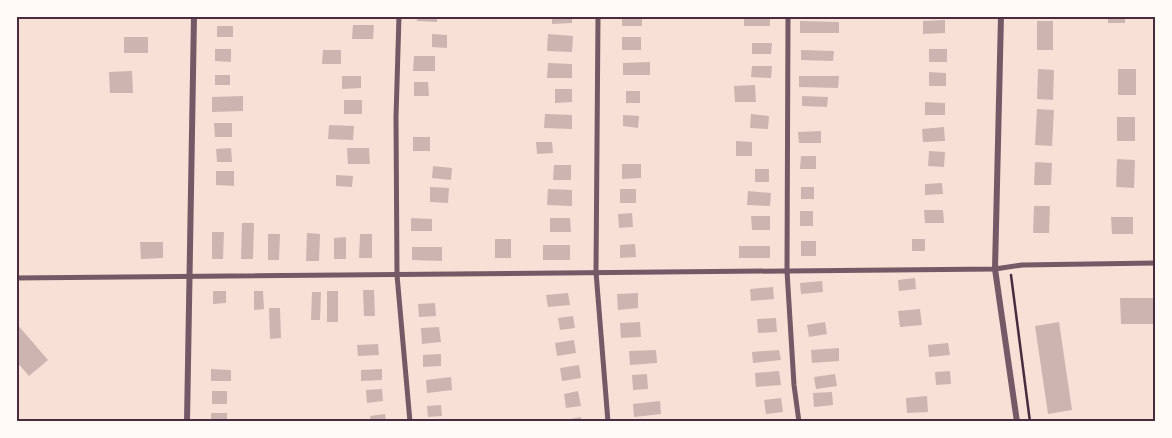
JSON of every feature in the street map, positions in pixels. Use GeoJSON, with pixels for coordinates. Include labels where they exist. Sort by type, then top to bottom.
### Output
{"type":"FeatureCollection","features":[{"type":"Feature","properties":{"kind":"street"},"geometry":{"type":"LineString","coordinates":[[187,422],[194,16]]}},
{"type":"Feature","properties":{"kind":"street"},"geometry":{"type":"LineString","coordinates":[[399,16],[396,117],[397,275],[410,422]]}},
{"type":"Feature","properties":{"kind":"street"},"geometry":{"type":"LineString","coordinates":[[598,16],[596,272],[608,422]]}},
{"type":"Feature","properties":{"kind":"street"},"geometry":{"type":"LineString","coordinates":[[788,16],[787,270],[794,384],[799,422]]}},
{"type":"Feature","properties":{"kind":"street"},"geometry":{"type":"LineString","coordinates":[[1001,16],[995,268],[1017,422]]}},
{"type":"Feature","properties":{"kind":"street"},"geometry":{"type":"LineString","coordinates":[[16,278],[995,268],[1022,265],[1156,263]]}},
{"type":"Feature","properties":{"kind":"path"},"geometry":{"type":"LineString","coordinates":[[1010,266],[1030,422]]}},
{"type":"Feature","properties":{"kind":"building"},"geometry":{"type":"Polygon","coordinates":[[[418,16],[437,16],[437,22],[417,21],[418,16]]]}},
{"type":"Feature","properties":{"kind":"building"},"geometry":{"type":"Polygon","coordinates":[[[552,16],[572,16],[572,23],[552,24],[552,16]]]}},
{"type":"Feature","properties":{"kind":"building"},"geometry":{"type":"Polygon","coordinates":[[[622,16],[642,16],[642,26],[622,26],[622,16]]]}},
{"type":"Feature","properties":{"kind":"building"},"geometry":{"type":"Polygon","coordinates":[[[1108,16],[1125,16],[1125,23],[1108,23],[1108,16]]]}},
{"type":"Feature","properties":{"kind":"building"},"geometry":{"type":"Polygon","coordinates":[[[744,17],[770,17],[770,26],[744,26],[744,17]]]}},
{"type":"Feature","properties":{"kind":"building"},"geometry":{"type":"Polygon","coordinates":[[[945,20],[945,33],[923,34],[923,21],[945,20]]]}},
{"type":"Feature","properties":{"kind":"building"},"geometry":{"type":"Polygon","coordinates":[[[800,21],[839,22],[839,33],[800,33],[800,21]]]}},
{"type":"Feature","properties":{"kind":"building"},"geometry":{"type":"Polygon","coordinates":[[[1037,21],[1053,21],[1053,50],[1037,50],[1037,21]]]}},
{"type":"Feature","properties":{"kind":"building"},"geometry":{"type":"Polygon","coordinates":[[[353,25],[374,25],[373,39],[352,39],[353,25]]]}},
{"type":"Feature","properties":{"kind":"building"},"geometry":{"type":"Polygon","coordinates":[[[217,26],[233,26],[233,37],[217,37],[217,26]]]}},
{"type":"Feature","properties":{"kind":"building"},"geometry":{"type":"Polygon","coordinates":[[[432,34],[447,35],[447,48],[432,47],[432,34]]]}},
{"type":"Feature","properties":{"kind":"building"},"geometry":{"type":"Polygon","coordinates":[[[548,34],[573,36],[572,52],[547,51],[548,34]]]}},
{"type":"Feature","properties":{"kind":"building"},"geometry":{"type":"Polygon","coordinates":[[[124,37],[148,37],[148,53],[124,53],[124,37]]]}},
{"type":"Feature","properties":{"kind":"building"},"geometry":{"type":"Polygon","coordinates":[[[622,37],[641,37],[641,50],[622,50],[622,37]]]}},
{"type":"Feature","properties":{"kind":"building"},"geometry":{"type":"Polygon","coordinates":[[[752,43],[772,43],[771,54],[752,54],[752,43]]]}},
{"type":"Feature","properties":{"kind":"building"},"geometry":{"type":"Polygon","coordinates":[[[215,49],[231,49],[231,62],[215,61],[215,49]]]}},
{"type":"Feature","properties":{"kind":"building"},"geometry":{"type":"Polygon","coordinates":[[[929,49],[947,49],[947,62],[929,62],[929,49]]]}},
{"type":"Feature","properties":{"kind":"building"},"geometry":{"type":"Polygon","coordinates":[[[323,50],[341,50],[341,64],[322,64],[323,50]]]}},
{"type":"Feature","properties":{"kind":"building"},"geometry":{"type":"Polygon","coordinates":[[[801,50],[834,51],[833,61],[801,60],[801,50]]]}},
{"type":"Feature","properties":{"kind":"building"},"geometry":{"type":"Polygon","coordinates":[[[414,56],[435,56],[435,71],[413,71],[414,56]]]}},
{"type":"Feature","properties":{"kind":"building"},"geometry":{"type":"Polygon","coordinates":[[[650,62],[650,75],[623,75],[623,63],[650,62]]]}},
{"type":"Feature","properties":{"kind":"building"},"geometry":{"type":"Polygon","coordinates":[[[548,63],[572,64],[572,78],[547,78],[548,63]]]}},
{"type":"Feature","properties":{"kind":"building"},"geometry":{"type":"Polygon","coordinates":[[[752,66],[772,66],[771,78],[751,77],[752,66]]]}},
{"type":"Feature","properties":{"kind":"building"},"geometry":{"type":"Polygon","coordinates":[[[1038,69],[1054,70],[1053,100],[1037,99],[1038,69]]]}},
{"type":"Feature","properties":{"kind":"building"},"geometry":{"type":"Polygon","coordinates":[[[1118,69],[1136,69],[1136,95],[1118,95],[1118,69]]]}},
{"type":"Feature","properties":{"kind":"building"},"geometry":{"type":"Polygon","coordinates":[[[132,71],[133,93],[110,93],[109,72],[132,71]]]}},
{"type":"Feature","properties":{"kind":"building"},"geometry":{"type":"Polygon","coordinates":[[[929,72],[946,73],[946,86],[929,86],[929,72]]]}},
{"type":"Feature","properties":{"kind":"building"},"geometry":{"type":"Polygon","coordinates":[[[215,75],[230,75],[230,85],[215,85],[215,75]]]}},
{"type":"Feature","properties":{"kind":"building"},"geometry":{"type":"Polygon","coordinates":[[[342,76],[361,76],[361,88],[342,89],[342,76]]]}},
{"type":"Feature","properties":{"kind":"building"},"geometry":{"type":"Polygon","coordinates":[[[799,76],[839,76],[838,88],[799,87],[799,76]]]}},
{"type":"Feature","properties":{"kind":"building"},"geometry":{"type":"Polygon","coordinates":[[[414,82],[428,82],[429,96],[414,96],[414,82]]]}},
{"type":"Feature","properties":{"kind":"building"},"geometry":{"type":"Polygon","coordinates":[[[755,85],[756,102],[735,102],[734,86],[755,85]]]}},
{"type":"Feature","properties":{"kind":"building"},"geometry":{"type":"Polygon","coordinates":[[[555,89],[572,89],[572,102],[555,103],[555,89]]]}},
{"type":"Feature","properties":{"kind":"building"},"geometry":{"type":"Polygon","coordinates":[[[626,91],[640,91],[640,103],[626,103],[626,91]]]}},
{"type":"Feature","properties":{"kind":"building"},"geometry":{"type":"Polygon","coordinates":[[[243,96],[243,111],[212,112],[212,97],[243,96]]]}},
{"type":"Feature","properties":{"kind":"building"},"geometry":{"type":"Polygon","coordinates":[[[802,96],[828,97],[827,107],[802,106],[802,96]]]}},
{"type":"Feature","properties":{"kind":"building"},"geometry":{"type":"Polygon","coordinates":[[[344,100],[362,100],[362,114],[344,114],[344,100]]]}},
{"type":"Feature","properties":{"kind":"building"},"geometry":{"type":"Polygon","coordinates":[[[925,102],[945,103],[945,115],[925,115],[925,102]]]}},
{"type":"Feature","properties":{"kind":"building"},"geometry":{"type":"Polygon","coordinates":[[[1037,109],[1054,110],[1052,146],[1035,145],[1037,109]]]}},
{"type":"Feature","properties":{"kind":"building"},"geometry":{"type":"Polygon","coordinates":[[[545,114],[572,115],[572,129],[544,128],[545,114]]]}},
{"type":"Feature","properties":{"kind":"building"},"geometry":{"type":"Polygon","coordinates":[[[751,114],[769,116],[768,129],[750,128],[751,114]]]}},
{"type":"Feature","properties":{"kind":"building"},"geometry":{"type":"Polygon","coordinates":[[[623,115],[639,116],[638,128],[623,126],[623,115]]]}},
{"type":"Feature","properties":{"kind":"building"},"geometry":{"type":"Polygon","coordinates":[[[1117,117],[1135,117],[1135,141],[1117,141],[1117,117]]]}},
{"type":"Feature","properties":{"kind":"building"},"geometry":{"type":"Polygon","coordinates":[[[214,123],[232,123],[232,137],[215,137],[214,123]]]}},
{"type":"Feature","properties":{"kind":"building"},"geometry":{"type":"Polygon","coordinates":[[[329,125],[354,126],[353,140],[328,139],[329,125]]]}},
{"type":"Feature","properties":{"kind":"building"},"geometry":{"type":"Polygon","coordinates":[[[944,127],[945,141],[923,142],[922,129],[944,127]]]}},
{"type":"Feature","properties":{"kind":"building"},"geometry":{"type":"Polygon","coordinates":[[[821,131],[821,143],[799,143],[798,132],[821,131]]]}},
{"type":"Feature","properties":{"kind":"building"},"geometry":{"type":"Polygon","coordinates":[[[413,137],[430,137],[430,151],[413,151],[413,137]]]}},
{"type":"Feature","properties":{"kind":"building"},"geometry":{"type":"Polygon","coordinates":[[[736,141],[752,142],[752,156],[736,156],[736,141]]]}},
{"type":"Feature","properties":{"kind":"building"},"geometry":{"type":"Polygon","coordinates":[[[536,142],[552,142],[553,153],[537,154],[536,142]]]}},
{"type":"Feature","properties":{"kind":"building"},"geometry":{"type":"Polygon","coordinates":[[[231,148],[232,162],[217,162],[216,149],[231,148]]]}},
{"type":"Feature","properties":{"kind":"building"},"geometry":{"type":"Polygon","coordinates":[[[347,148],[369,148],[370,164],[348,164],[347,148]]]}},
{"type":"Feature","properties":{"kind":"building"},"geometry":{"type":"Polygon","coordinates":[[[929,151],[945,152],[944,167],[928,166],[929,151]]]}},
{"type":"Feature","properties":{"kind":"building"},"geometry":{"type":"Polygon","coordinates":[[[801,156],[816,156],[816,169],[800,169],[801,156]]]}},
{"type":"Feature","properties":{"kind":"building"},"geometry":{"type":"Polygon","coordinates":[[[1117,159],[1135,160],[1134,188],[1116,187],[1117,159]]]}},
{"type":"Feature","properties":{"kind":"building"},"geometry":{"type":"Polygon","coordinates":[[[1035,162],[1052,163],[1051,185],[1034,185],[1035,162]]]}},
{"type":"Feature","properties":{"kind":"building"},"geometry":{"type":"Polygon","coordinates":[[[622,164],[641,164],[641,178],[622,179],[622,164]]]}},
{"type":"Feature","properties":{"kind":"building"},"geometry":{"type":"Polygon","coordinates":[[[554,165],[571,165],[571,180],[553,180],[554,165]]]}},
{"type":"Feature","properties":{"kind":"building"},"geometry":{"type":"Polygon","coordinates":[[[433,166],[452,168],[451,180],[432,178],[433,166]]]}},
{"type":"Feature","properties":{"kind":"building"},"geometry":{"type":"Polygon","coordinates":[[[755,169],[769,169],[769,182],[755,182],[755,169]]]}},
{"type":"Feature","properties":{"kind":"building"},"geometry":{"type":"Polygon","coordinates":[[[216,171],[234,171],[234,186],[216,185],[216,171]]]}},
{"type":"Feature","properties":{"kind":"building"},"geometry":{"type":"Polygon","coordinates":[[[336,175],[353,176],[352,187],[336,186],[336,175]]]}},
{"type":"Feature","properties":{"kind":"building"},"geometry":{"type":"Polygon","coordinates":[[[942,183],[943,194],[925,195],[925,184],[942,183]]]}},
{"type":"Feature","properties":{"kind":"building"},"geometry":{"type":"Polygon","coordinates":[[[430,187],[449,188],[448,203],[430,202],[430,187]]]}},
{"type":"Feature","properties":{"kind":"building"},"geometry":{"type":"Polygon","coordinates":[[[801,187],[814,187],[814,199],[801,199],[801,187]]]}},
{"type":"Feature","properties":{"kind":"building"},"geometry":{"type":"Polygon","coordinates":[[[548,189],[572,190],[572,206],[547,205],[548,189]]]}},
{"type":"Feature","properties":{"kind":"building"},"geometry":{"type":"Polygon","coordinates":[[[620,189],[636,189],[636,203],[620,203],[620,189]]]}},
{"type":"Feature","properties":{"kind":"building"},"geometry":{"type":"Polygon","coordinates":[[[748,191],[771,193],[770,206],[747,205],[748,191]]]}},
{"type":"Feature","properties":{"kind":"building"},"geometry":{"type":"Polygon","coordinates":[[[1034,206],[1050,206],[1049,233],[1033,233],[1034,206]]]}},
{"type":"Feature","properties":{"kind":"building"},"geometry":{"type":"Polygon","coordinates":[[[924,210],[943,210],[944,223],[925,223],[924,210]]]}},
{"type":"Feature","properties":{"kind":"building"},"geometry":{"type":"Polygon","coordinates":[[[800,211],[813,211],[813,226],[800,226],[800,211]]]}},
{"type":"Feature","properties":{"kind":"building"},"geometry":{"type":"Polygon","coordinates":[[[632,213],[633,227],[619,228],[618,214],[632,213]]]}},
{"type":"Feature","properties":{"kind":"building"},"geometry":{"type":"Polygon","coordinates":[[[751,216],[770,216],[770,230],[752,230],[751,216]]]}},
{"type":"Feature","properties":{"kind":"building"},"geometry":{"type":"Polygon","coordinates":[[[1111,217],[1133,217],[1133,234],[1112,234],[1111,217]]]}},
{"type":"Feature","properties":{"kind":"building"},"geometry":{"type":"Polygon","coordinates":[[[411,218],[432,219],[432,231],[411,231],[411,218]]]}},
{"type":"Feature","properties":{"kind":"building"},"geometry":{"type":"Polygon","coordinates":[[[550,218],[570,218],[571,232],[550,232],[550,218]]]}},
{"type":"Feature","properties":{"kind":"building"},"geometry":{"type":"Polygon","coordinates":[[[242,223],[254,223],[253,259],[241,259],[242,223]]]}},
{"type":"Feature","properties":{"kind":"building"},"geometry":{"type":"Polygon","coordinates":[[[212,232],[224,232],[223,259],[212,259],[212,232]]]}},
{"type":"Feature","properties":{"kind":"building"},"geometry":{"type":"Polygon","coordinates":[[[307,233],[320,234],[319,261],[306,261],[307,233]]]}},
{"type":"Feature","properties":{"kind":"building"},"geometry":{"type":"Polygon","coordinates":[[[268,234],[280,234],[279,260],[268,260],[268,234]]]}},
{"type":"Feature","properties":{"kind":"building"},"geometry":{"type":"Polygon","coordinates":[[[360,234],[372,234],[372,258],[359,258],[360,234]]]}},
{"type":"Feature","properties":{"kind":"building"},"geometry":{"type":"Polygon","coordinates":[[[346,237],[346,259],[334,259],[334,238],[346,237]]]}},
{"type":"Feature","properties":{"kind":"building"},"geometry":{"type":"Polygon","coordinates":[[[495,239],[511,239],[511,258],[495,258],[495,239]]]}},
{"type":"Feature","properties":{"kind":"building"},"geometry":{"type":"Polygon","coordinates":[[[912,239],[925,239],[925,251],[912,251],[912,239]]]}},
{"type":"Feature","properties":{"kind":"building"},"geometry":{"type":"Polygon","coordinates":[[[801,241],[816,241],[816,256],[801,256],[801,241]]]}},
{"type":"Feature","properties":{"kind":"building"},"geometry":{"type":"Polygon","coordinates":[[[140,242],[163,242],[163,258],[141,259],[140,242]]]}},
{"type":"Feature","properties":{"kind":"building"},"geometry":{"type":"Polygon","coordinates":[[[635,244],[636,257],[620,258],[620,245],[635,244]]]}},
{"type":"Feature","properties":{"kind":"building"},"geometry":{"type":"Polygon","coordinates":[[[543,245],[570,245],[570,260],[543,260],[543,245]]]}},
{"type":"Feature","properties":{"kind":"building"},"geometry":{"type":"Polygon","coordinates":[[[739,246],[770,246],[770,258],[739,258],[739,246]]]}},
{"type":"Feature","properties":{"kind":"building"},"geometry":{"type":"Polygon","coordinates":[[[412,247],[442,247],[442,261],[412,260],[412,247]]]}},
{"type":"Feature","properties":{"kind":"building"},"geometry":{"type":"Polygon","coordinates":[[[915,278],[916,289],[899,291],[898,280],[915,278]]]}},
{"type":"Feature","properties":{"kind":"building"},"geometry":{"type":"Polygon","coordinates":[[[822,281],[823,292],[801,294],[800,283],[822,281]]]}},
{"type":"Feature","properties":{"kind":"building"},"geometry":{"type":"Polygon","coordinates":[[[773,287],[774,299],[751,301],[750,289],[773,287]]]}},
{"type":"Feature","properties":{"kind":"building"},"geometry":{"type":"Polygon","coordinates":[[[363,290],[374,290],[375,316],[364,316],[363,290]]]}},
{"type":"Feature","properties":{"kind":"building"},"geometry":{"type":"Polygon","coordinates":[[[213,291],[226,291],[226,303],[213,304],[213,291]]]}},
{"type":"Feature","properties":{"kind":"building"},"geometry":{"type":"Polygon","coordinates":[[[254,291],[263,291],[264,309],[254,310],[254,291]]]}},
{"type":"Feature","properties":{"kind":"building"},"geometry":{"type":"Polygon","coordinates":[[[327,291],[338,291],[338,322],[327,322],[327,291]]]}},
{"type":"Feature","properties":{"kind":"building"},"geometry":{"type":"Polygon","coordinates":[[[312,292],[321,292],[320,320],[311,320],[312,292]]]}},
{"type":"Feature","properties":{"kind":"building"},"geometry":{"type":"Polygon","coordinates":[[[568,293],[570,305],[548,307],[546,295],[568,293]]]}},
{"type":"Feature","properties":{"kind":"building"},"geometry":{"type":"Polygon","coordinates":[[[638,293],[638,308],[618,310],[617,294],[638,293]]]}},
{"type":"Feature","properties":{"kind":"building"},"geometry":{"type":"Polygon","coordinates":[[[1120,298],[1156,298],[1156,324],[1121,324],[1120,298]]]}},
{"type":"Feature","properties":{"kind":"building"},"geometry":{"type":"Polygon","coordinates":[[[435,303],[436,316],[419,317],[418,304],[435,303]]]}},
{"type":"Feature","properties":{"kind":"building"},"geometry":{"type":"Polygon","coordinates":[[[269,308],[280,308],[281,338],[270,339],[269,308]]]}},
{"type":"Feature","properties":{"kind":"building"},"geometry":{"type":"Polygon","coordinates":[[[920,309],[922,325],[900,327],[898,311],[920,309]]]}},
{"type":"Feature","properties":{"kind":"building"},"geometry":{"type":"Polygon","coordinates":[[[573,316],[575,328],[560,330],[558,318],[573,316]]]}},
{"type":"Feature","properties":{"kind":"building"},"geometry":{"type":"Polygon","coordinates":[[[776,318],[777,332],[758,333],[757,319],[776,318]]]}},
{"type":"Feature","properties":{"kind":"building"},"geometry":{"type":"Polygon","coordinates":[[[640,322],[641,337],[621,338],[620,323],[640,322]]]}},
{"type":"Feature","properties":{"kind":"building"},"geometry":{"type":"Polygon","coordinates":[[[825,322],[827,334],[809,337],[807,325],[825,322]]]}},
{"type":"Feature","properties":{"kind":"building"},"geometry":{"type":"Polygon","coordinates":[[[1059,322],[1072,410],[1048,414],[1035,326],[1059,322]]]}},
{"type":"Feature","properties":{"kind":"building"},"geometry":{"type":"Polygon","coordinates":[[[16,323],[48,360],[29,376],[16,361],[16,323]]]}},
{"type":"Feature","properties":{"kind":"building"},"geometry":{"type":"Polygon","coordinates":[[[439,327],[441,342],[422,344],[421,328],[439,327]]]}},
{"type":"Feature","properties":{"kind":"building"},"geometry":{"type":"Polygon","coordinates":[[[574,340],[576,353],[557,356],[555,343],[574,340]]]}},
{"type":"Feature","properties":{"kind":"building"},"geometry":{"type":"Polygon","coordinates":[[[948,343],[950,355],[929,357],[928,345],[948,343]]]}},
{"type":"Feature","properties":{"kind":"building"},"geometry":{"type":"Polygon","coordinates":[[[378,344],[379,355],[358,356],[357,345],[378,344]]]}},
{"type":"Feature","properties":{"kind":"building"},"geometry":{"type":"Polygon","coordinates":[[[839,348],[839,361],[812,363],[811,350],[839,348]]]}},
{"type":"Feature","properties":{"kind":"building"},"geometry":{"type":"Polygon","coordinates":[[[656,350],[657,363],[630,365],[629,351],[656,350]]]}},
{"type":"Feature","properties":{"kind":"building"},"geometry":{"type":"Polygon","coordinates":[[[779,350],[781,360],[753,363],[752,352],[779,350]]]}},
{"type":"Feature","properties":{"kind":"building"},"geometry":{"type":"Polygon","coordinates":[[[441,354],[441,366],[423,367],[423,355],[441,354]]]}},
{"type":"Feature","properties":{"kind":"building"},"geometry":{"type":"Polygon","coordinates":[[[579,365],[581,378],[562,381],[560,368],[579,365]]]}},
{"type":"Feature","properties":{"kind":"building"},"geometry":{"type":"Polygon","coordinates":[[[211,369],[231,370],[231,381],[211,381],[211,369]]]}},
{"type":"Feature","properties":{"kind":"building"},"geometry":{"type":"Polygon","coordinates":[[[382,369],[382,380],[361,381],[361,370],[382,369]]]}},
{"type":"Feature","properties":{"kind":"building"},"geometry":{"type":"Polygon","coordinates":[[[779,371],[781,385],[756,387],[755,373],[779,371]]]}},
{"type":"Feature","properties":{"kind":"building"},"geometry":{"type":"Polygon","coordinates":[[[950,371],[951,384],[936,385],[935,372],[950,371]]]}},
{"type":"Feature","properties":{"kind":"building"},"geometry":{"type":"Polygon","coordinates":[[[647,374],[648,389],[633,390],[632,375],[647,374]]]}},
{"type":"Feature","properties":{"kind":"building"},"geometry":{"type":"Polygon","coordinates":[[[835,374],[837,386],[816,389],[814,377],[835,374]]]}},
{"type":"Feature","properties":{"kind":"building"},"geometry":{"type":"Polygon","coordinates":[[[451,377],[452,390],[427,393],[426,380],[451,377]]]}},
{"type":"Feature","properties":{"kind":"building"},"geometry":{"type":"Polygon","coordinates":[[[382,389],[383,401],[367,403],[366,390],[382,389]]]}},
{"type":"Feature","properties":{"kind":"building"},"geometry":{"type":"Polygon","coordinates":[[[212,391],[227,391],[227,404],[212,404],[212,391]]]}},
{"type":"Feature","properties":{"kind":"building"},"geometry":{"type":"Polygon","coordinates":[[[578,391],[581,406],[566,408],[564,394],[578,391]]]}},
{"type":"Feature","properties":{"kind":"building"},"geometry":{"type":"Polygon","coordinates":[[[832,392],[833,405],[814,407],[813,393],[832,392]]]}},
{"type":"Feature","properties":{"kind":"building"},"geometry":{"type":"Polygon","coordinates":[[[927,396],[928,412],[907,413],[906,398],[927,396]]]}},
{"type":"Feature","properties":{"kind":"building"},"geometry":{"type":"Polygon","coordinates":[[[781,398],[783,412],[766,414],[764,400],[781,398]]]}},
{"type":"Feature","properties":{"kind":"building"},"geometry":{"type":"Polygon","coordinates":[[[660,401],[661,414],[634,417],[633,404],[660,401]]]}},
{"type":"Feature","properties":{"kind":"building"},"geometry":{"type":"Polygon","coordinates":[[[441,405],[442,416],[428,417],[427,406],[441,405]]]}},
{"type":"Feature","properties":{"kind":"building"},"geometry":{"type":"Polygon","coordinates":[[[211,413],[227,413],[227,422],[211,422],[211,413]]]}},
{"type":"Feature","properties":{"kind":"building"},"geometry":{"type":"Polygon","coordinates":[[[385,414],[386,422],[371,422],[370,416],[385,414]]]}},
{"type":"Feature","properties":{"kind":"building"},"geometry":{"type":"Polygon","coordinates":[[[581,417],[582,422],[560,422],[560,421],[581,417]]]}}]}
